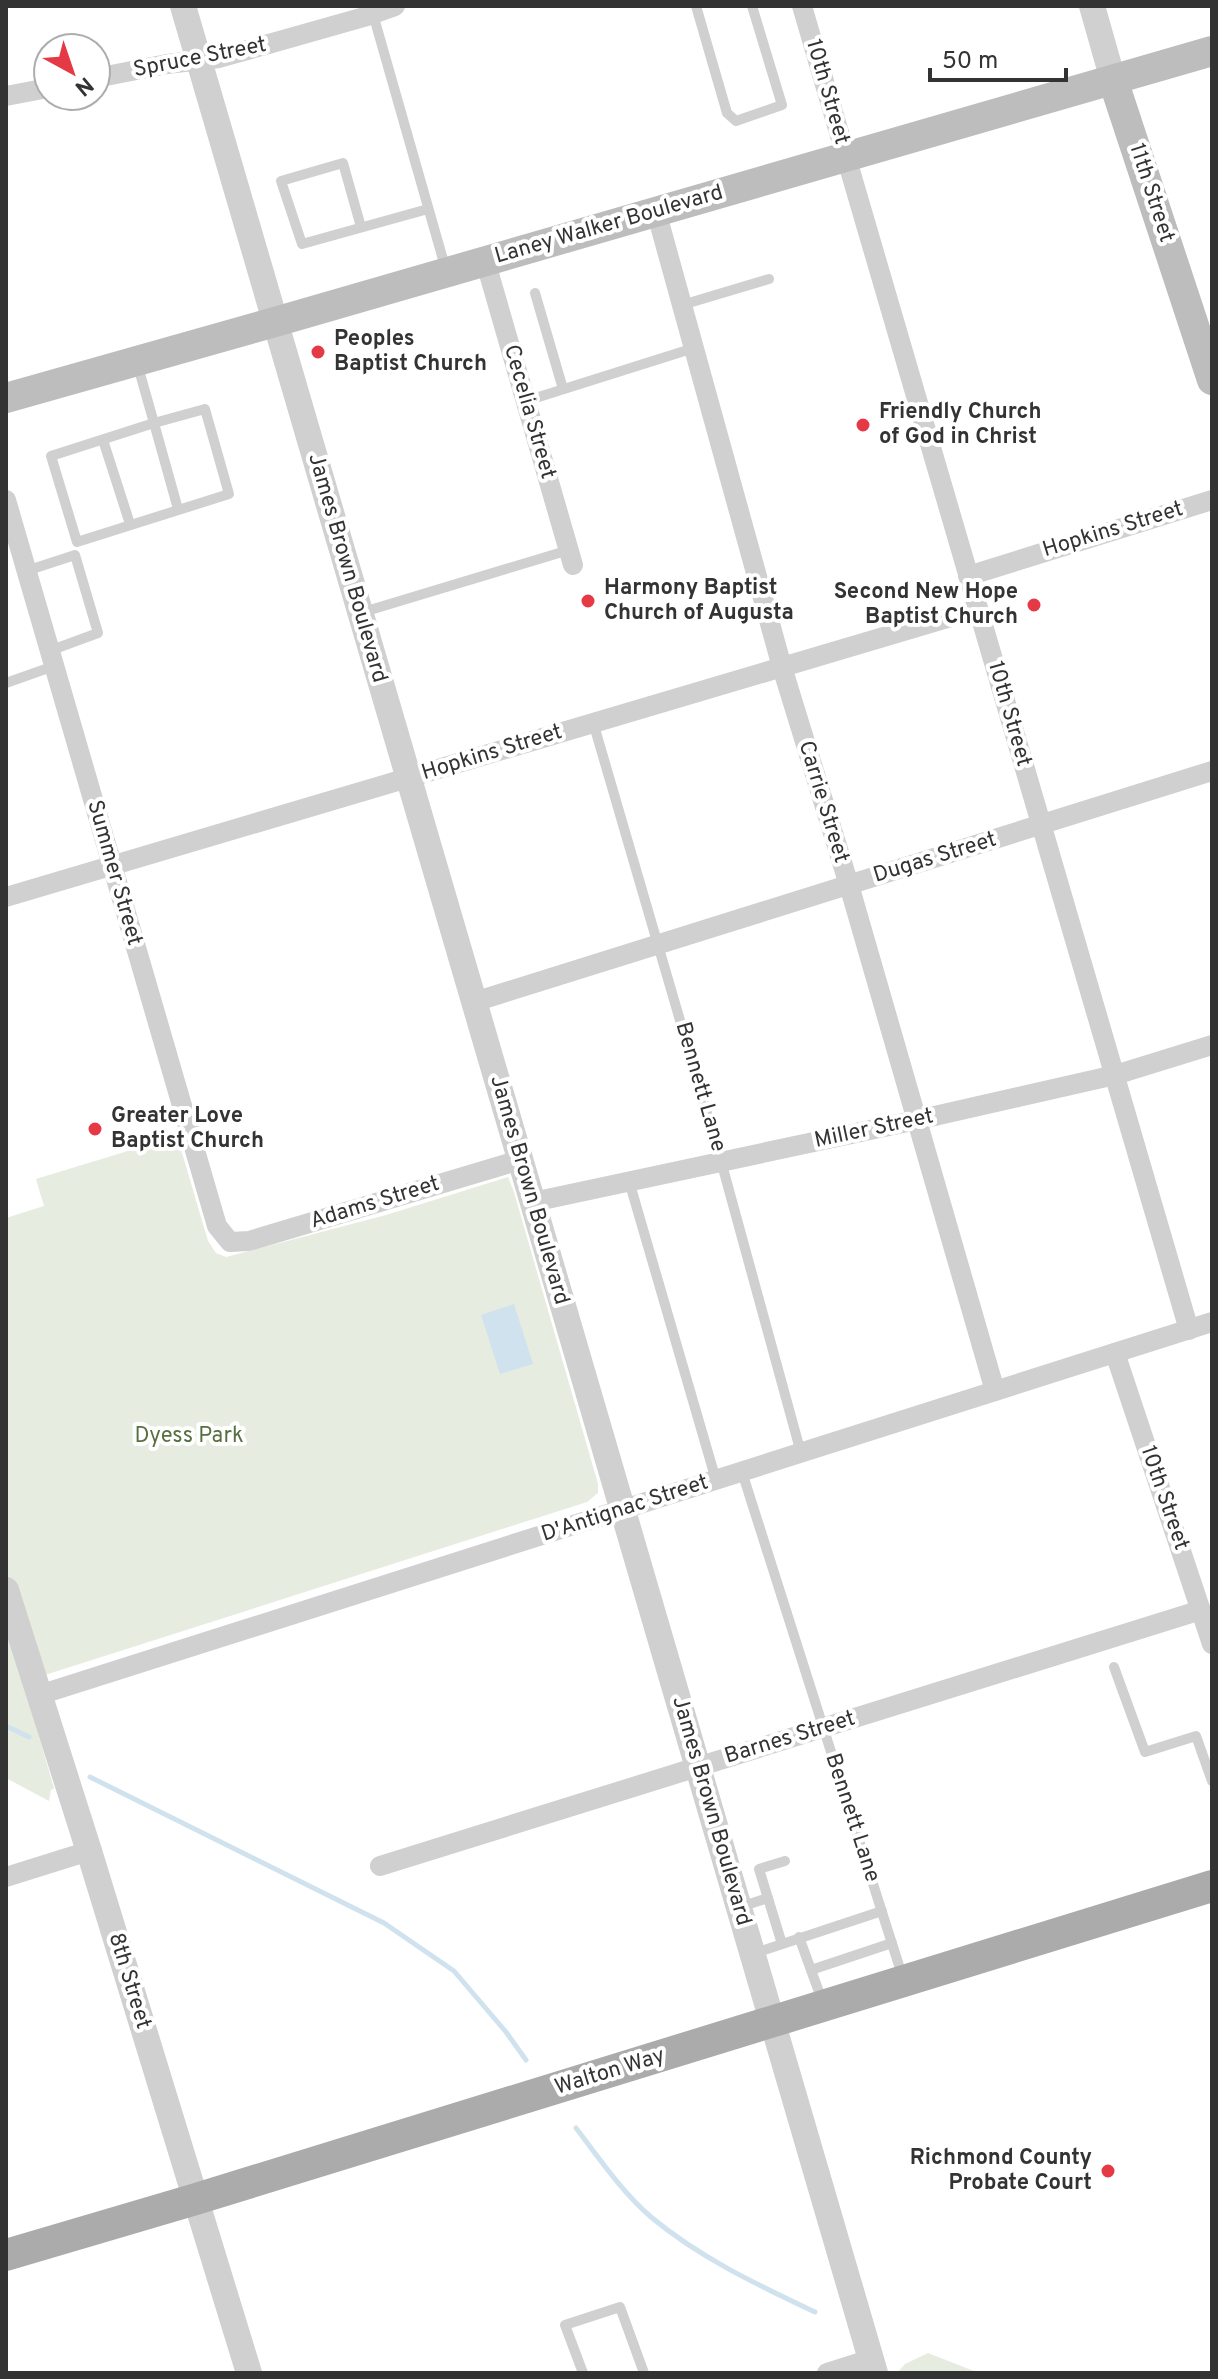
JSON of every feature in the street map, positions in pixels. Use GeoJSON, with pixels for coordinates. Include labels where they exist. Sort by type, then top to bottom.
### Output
{"type":"FeatureCollection","features":[{"type":"Feature","properties":{"kind":"main road","name":"Laney Walker Boulevard"},"geometry":{"type":"LineString","coordinates":[[6,398],[1212,51]]}},
{"type":"Feature","properties":{"kind":"main road","name":"11th Street"},"geometry":{"type":"LineString","coordinates":[[1113,80],[1212,380]]}},
{"type":"Feature","properties":{"kind":"main road","name":"Walton Way"},"geometry":{"type":"LineString","coordinates":[[6,2255],[1212,1886]]}},
{"type":"Feature","properties":{"kind":"street","name":"James Brown Boulevard"},"geometry":{"type":"LineString","coordinates":[[183,6],[873,2366]]}},
{"type":"Feature","properties":{"kind":"street","name":"Spruce Street"},"geometry":{"type":"LineString","coordinates":[[112,75],[219,58],[395,6]]}},
{"type":"Feature","properties":{"kind":"street","name":"10th Street"},"geometry":{"type":"LineString","coordinates":[[802,6],[1189,1330]]}},
{"type":"Feature","properties":{"kind":"street","name":"11th Street"},"geometry":{"type":"LineString","coordinates":[[1092,6],[1113,80]]}},
{"type":"Feature","properties":{"kind":"street"},"geometry":{"type":"LineString","coordinates":[[6,96],[32,91]]}},
{"type":"Feature","properties":{"kind":"street","name":"Carrie Street"},"geometry":{"type":"LineString","coordinates":[[656,211],[782,667],[849,885],[995,1391]]}},
{"type":"Feature","properties":{"kind":"street","name":"Cecelia Street"},"geometry":{"type":"LineString","coordinates":[[485,260],[571,557]]}},
{"type":"Feature","properties":{"kind":"street","name":"Summer Street"},"geometry":{"type":"LineString","coordinates":[[6,500],[21,561],[217,1226],[230,1242]]}},
{"type":"Feature","properties":{"kind":"street","name":"Hopkins Street"},"geometry":{"type":"LineString","coordinates":[[968,576],[1212,500]]}},
{"type":"Feature","properties":{"kind":"street","name":"Hopkins Street"},"geometry":{"type":"LineString","coordinates":[[6,897],[978,609]]}},
{"type":"Feature","properties":{"kind":"street","name":"Dugas Street"},"geometry":{"type":"LineString","coordinates":[[474,1002],[1212,771]]}},
{"type":"Feature","properties":{"kind":"street","name":"Miller Street"},"geometry":{"type":"LineString","coordinates":[[533,1202],[1115,1075],[1212,1045]]}},
{"type":"Feature","properties":{"kind":"street","name":"Adams Street"},"geometry":{"type":"LineString","coordinates":[[230,1242],[249,1241],[520,1160]]}},
{"type":"Feature","properties":{"kind":"street","name":"D'Antignac Street"},"geometry":{"type":"LineString","coordinates":[[42,1704],[623,1510],[1212,1322]]}},
{"type":"Feature","properties":{"kind":"street","name":"10th Street"},"geometry":{"type":"LineString","coordinates":[[1115,1353],[1212,1644]]}},
{"type":"Feature","properties":{"kind":"street","name":"8th Street"},"geometry":{"type":"LineString","coordinates":[[6,1590],[249,2373]]}},
{"type":"Feature","properties":{"kind":"street","name":"Barnes Street"},"geometry":{"type":"LineString","coordinates":[[380,1866],[1201,1610]]}},
{"type":"Feature","properties":{"kind":"street"},"geometry":{"type":"LineString","coordinates":[[6,1877],[89,1851]]}},
{"type":"Feature","properties":{"kind":"street"},"geometry":{"type":"LineString","coordinates":[[827,2373],[873,2366]]}},
{"type":"Feature","properties":{"kind":"lane"},"geometry":{"type":"LineString","coordinates":[[696,6],[727,113],[736,121],[782,105],[752,6]]}},
{"type":"Feature","properties":{"kind":"lane"},"geometry":{"type":"LineString","coordinates":[[373,14],[446,272]]}},
{"type":"Feature","properties":{"kind":"lane"},"geometry":{"type":"LineString","coordinates":[[361,227],[343,163],[281,181],[302,244],[428,209]]}},
{"type":"Feature","properties":{"kind":"lane"},"geometry":{"type":"LineString","coordinates":[[682,305],[769,279]]}},
{"type":"Feature","properties":{"kind":"lane"},"geometry":{"type":"LineString","coordinates":[[535,293],[563,389]]}},
{"type":"Feature","properties":{"kind":"lane"},"geometry":{"type":"LineString","coordinates":[[526,401],[694,348]]}},
{"type":"Feature","properties":{"kind":"lane"},"geometry":{"type":"LineString","coordinates":[[137,361],[178,509]]}},
{"type":"Feature","properties":{"kind":"lane"},"geometry":{"type":"LineString","coordinates":[[205,409],[229,494],[77,542],[51,456],[154,423],[205,409]]}},
{"type":"Feature","properties":{"kind":"lane"},"geometry":{"type":"LineString","coordinates":[[103,440],[130,524]]}},
{"type":"Feature","properties":{"kind":"lane"},"geometry":{"type":"LineString","coordinates":[[6,683],[98,633],[75,555],[21,561]]}},
{"type":"Feature","properties":{"kind":"lane"},"geometry":{"type":"LineString","coordinates":[[360,613],[571,557]]}},
{"type":"Feature","properties":{"kind":"lane","name":"Bennett Lane"},"geometry":{"type":"LineString","coordinates":[[593,722],[721,1161],[801,1453]]}},
{"type":"Feature","properties":{"kind":"lane"},"geometry":{"type":"LineString","coordinates":[[629,1181],[716,1480]]}},
{"type":"Feature","properties":{"kind":"lane","name":"Bennett Lane"},"geometry":{"type":"LineString","coordinates":[[742,1472],[904,1981]]}},
{"type":"Feature","properties":{"kind":"lane"},"geometry":{"type":"LineString","coordinates":[[1114,1667],[1145,1752],[1196,1736],[1212,1781]]}},
{"type":"Feature","properties":{"kind":"lane"},"geometry":{"type":"LineString","coordinates":[[782,1944],[759,1869],[785,1861]]}},
{"type":"Feature","properties":{"kind":"lane"},"geometry":{"type":"LineString","coordinates":[[739,1908],[768,1898]]}},
{"type":"Feature","properties":{"kind":"lane"},"geometry":{"type":"LineString","coordinates":[[753,1954],[799,1937],[835,1930],[882,1911]]}},
{"type":"Feature","properties":{"kind":"lane"},"geometry":{"type":"LineString","coordinates":[[799,1937],[824,2006]]}},
{"type":"Feature","properties":{"kind":"lane"},"geometry":{"type":"LineString","coordinates":[[811,1970],[843,1956],[892,1943]]}},
{"type":"Feature","properties":{"kind":"lane"},"geometry":{"type":"LineString","coordinates":[[583,2373],[565,2325],[620,2307],[644,2373]]}},
{"type":"Feature","properties":{"kind":"green space","name":"Dyess Park"},"geometry":{"type":"Polygon","coordinates":[[[177,1136],[208,1241],[216,1253],[226,1257],[386,1215],[508,1177],[598,1484],[598,1493],[587,1502],[23,1682],[54,1788],[49,1801],[6,1778],[6,1218],[44,1206],[36,1179],[177,1136]]]}},
{"type":"Feature","properties":{"kind":"green space"},"geometry":{"type":"Polygon","coordinates":[[[928,2353],[979,2373],[897,2373],[905,2364],[928,2353]]]}},
{"type":"Feature","properties":{"kind":"water"},"geometry":{"type":"Polygon","coordinates":[[[514,1304],[533,1364],[500,1374],[481,1315],[514,1304]]]}},
{"type":"Feature","properties":{"kind":"waterway"},"geometry":{"type":"LineString","coordinates":[[6,1726],[29,1737]]}},
{"type":"Feature","properties":{"kind":"waterway"},"geometry":{"type":"LineString","coordinates":[[90,1777],[384,1923],[454,1971],[526,2060]]}},
{"type":"Feature","properties":{"kind":"waterway"},"geometry":{"type":"LineString","coordinates":[[576,2128],[630,2197],[670,2232],[730,2270],[815,2312]]}},
{"type":"Feature","properties":{"kind":"place","name":"Peoples Baptist Church"},"geometry":{"type":"Point","coordinates":[318,352]}},
{"type":"Feature","properties":{"kind":"place","name":"Friendly Church of God in Christ"},"geometry":{"type":"Point","coordinates":[863,425]}},
{"type":"Feature","properties":{"kind":"place","name":"Harmony Baptist Church of Augusta"},"geometry":{"type":"Point","coordinates":[588,601]}},
{"type":"Feature","properties":{"kind":"place","name":"Second New Hope Baptist Church"},"geometry":{"type":"Point","coordinates":[1034,605]}},
{"type":"Feature","properties":{"kind":"place","name":"Greater Love Baptist Church"},"geometry":{"type":"Point","coordinates":[95,1129]}},
{"type":"Feature","properties":{"kind":"place","name":"Richmond County Probate Court"},"geometry":{"type":"Point","coordinates":[1108,2171]}}]}
